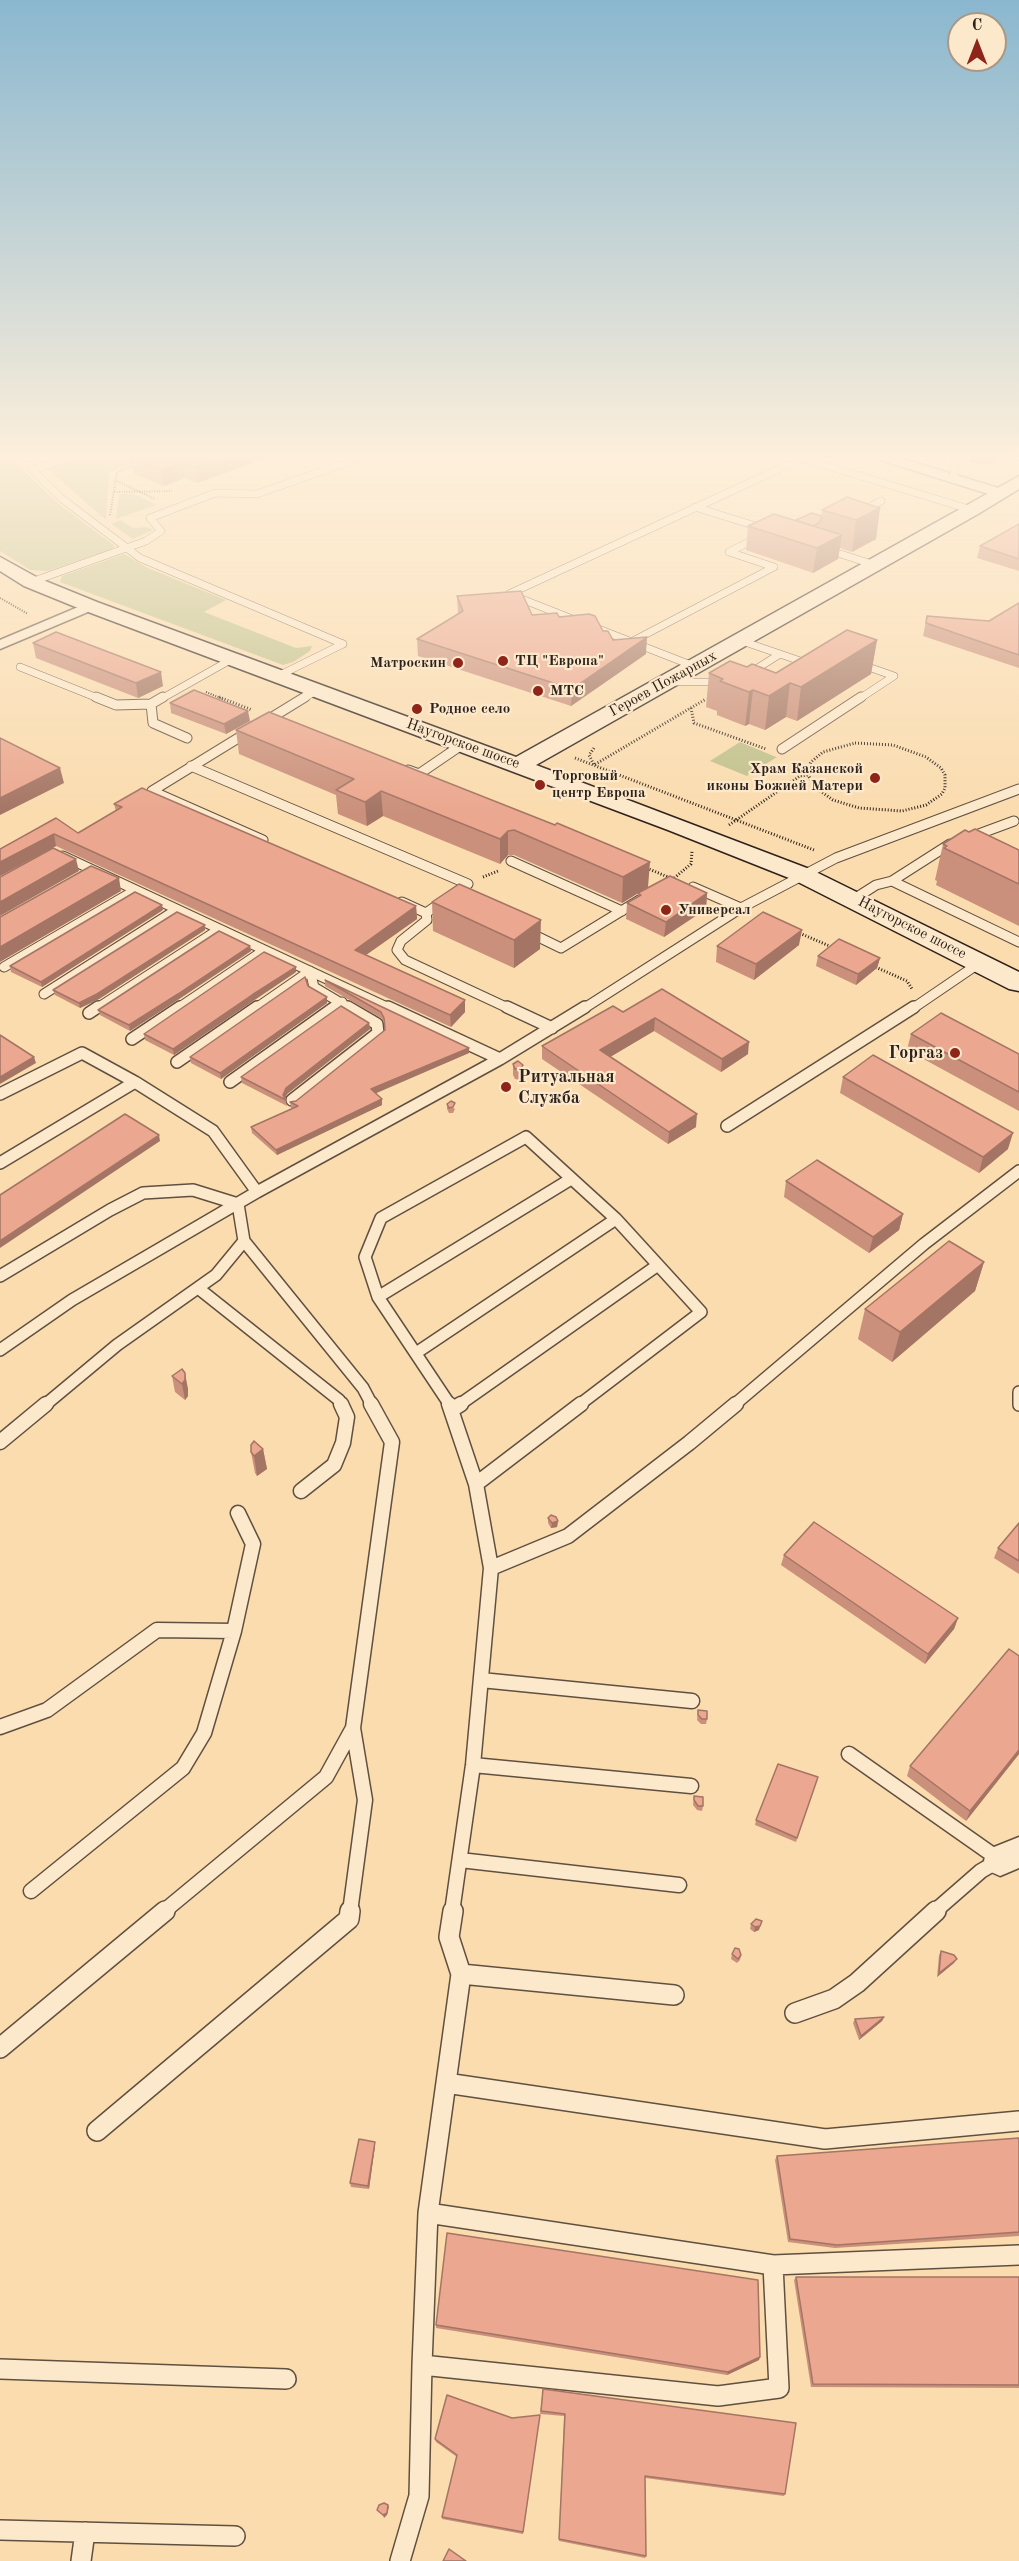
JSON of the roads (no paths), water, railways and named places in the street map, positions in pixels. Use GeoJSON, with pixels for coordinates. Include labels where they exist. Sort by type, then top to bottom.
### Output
{"type":"FeatureCollection","features":[{"type":"Feature","properties":{"kind":"main road","name":"Наугорское шоссе"},"geometry":{"type":"LineString","coordinates":[[20,576],[90,606],[519,765],[803,875],[1019,983]]}},
{"type":"Feature","properties":{"kind":"main road","name":"Героев Пожарных"},"geometry":{"type":"LineString","coordinates":[[519,765],[858,576]]}},
{"type":"Feature","properties":{"kind":"street"},"geometry":{"type":"LineString","coordinates":[[0,645],[90,606]]}},
{"type":"Feature","properties":{"kind":"lane"},"geometry":{"type":"LineString","coordinates":[[31,582],[50,576]]}},
{"type":"Feature","properties":{"kind":"lane"},"geometry":{"type":"LineString","coordinates":[[177,576],[343,644],[278,676]]}},
{"type":"Feature","properties":{"kind":"lane"},"geometry":{"type":"LineString","coordinates":[[549,576],[509,594],[696,667]]}},
{"type":"Feature","properties":{"kind":"lane"},"geometry":{"type":"LineString","coordinates":[[630,642],[758,576]]}},
{"type":"Feature","properties":{"kind":"lane"},"geometry":{"type":"LineString","coordinates":[[742,641],[816,667]]}},
{"type":"Feature","properties":{"kind":"lane"},"geometry":{"type":"LineString","coordinates":[[735,682],[780,654]]}},
{"type":"Feature","properties":{"kind":"lane"},"geometry":{"type":"LineString","coordinates":[[782,749],[894,676],[845,658]]}},
{"type":"Feature","properties":{"kind":"lane"},"geometry":{"type":"LineString","coordinates":[[20,667],[116,705],[151,705],[232,659]]}},
{"type":"Feature","properties":{"kind":"lane"},"geometry":{"type":"LineString","coordinates":[[807,672],[826,661]]}},
{"type":"Feature","properties":{"kind":"lane"},"geometry":{"type":"LineString","coordinates":[[668,682],[735,682],[744,685]]}},
{"type":"Feature","properties":{"kind":"lane"},"geometry":{"type":"LineString","coordinates":[[268,843],[152,791],[317,690]]}},
{"type":"Feature","properties":{"kind":"lane"},"geometry":{"type":"LineString","coordinates":[[151,705],[153,723],[188,738]]}},
{"type":"Feature","properties":{"kind":"lane"},"geometry":{"type":"LineString","coordinates":[[274,718],[285,722]]}},
{"type":"Feature","properties":{"kind":"lane"},"geometry":{"type":"LineString","coordinates":[[397,765],[419,774],[463,744]]}},
{"type":"Feature","properties":{"kind":"lane"},"geometry":{"type":"LineString","coordinates":[[191,766],[468,884],[426,913]]}},
{"type":"Feature","properties":{"kind":"lane"},"geometry":{"type":"LineString","coordinates":[[0,1350],[72,1300],[257,1192],[500,1059],[552,1028],[741,908],[836,858],[1019,789]]}},
{"type":"Feature","properties":{"kind":"lane"},"geometry":{"type":"LineString","coordinates":[[854,899],[876,885],[892,881],[950,844],[1014,821]]}},
{"type":"Feature","properties":{"kind":"lane"},"geometry":{"type":"LineString","coordinates":[[950,844],[960,849]]}},
{"type":"Feature","properties":{"kind":"lane"},"geometry":{"type":"LineString","coordinates":[[56,853],[500,1059]]}},
{"type":"Feature","properties":{"kind":"lane"},"geometry":{"type":"LineString","coordinates":[[511,861],[622,911]]}},
{"type":"Feature","properties":{"kind":"lane"},"geometry":{"type":"LineString","coordinates":[[83,877],[93,871]]}},
{"type":"Feature","properties":{"kind":"lane"},"geometry":{"type":"LineString","coordinates":[[673,879],[741,908]]}},
{"type":"Feature","properties":{"kind":"lane"},"geometry":{"type":"LineString","coordinates":[[892,881],[1019,942]]}},
{"type":"Feature","properties":{"kind":"lane"},"geometry":{"type":"LineString","coordinates":[[4,967],[134,891]]}},
{"type":"Feature","properties":{"kind":"lane"},"geometry":{"type":"LineString","coordinates":[[511,924],[561,948],[648,895]]}},
{"type":"Feature","properties":{"kind":"lane"},"geometry":{"type":"LineString","coordinates":[[451,896],[461,901]]}},
{"type":"Feature","properties":{"kind":"lane"},"geometry":{"type":"LineString","coordinates":[[395,899],[426,913]]}},
{"type":"Feature","properties":{"kind":"lane"},"geometry":{"type":"LineString","coordinates":[[44,994],[176,910]]}},
{"type":"Feature","properties":{"kind":"lane"},"geometry":{"type":"LineString","coordinates":[[426,913],[427,920],[401,940],[397,950],[405,960],[552,1028]]}},
{"type":"Feature","properties":{"kind":"lane"},"geometry":{"type":"LineString","coordinates":[[89,1013],[218,930]]}},
{"type":"Feature","properties":{"kind":"lane"},"geometry":{"type":"LineString","coordinates":[[132,1039],[263,951]]}},
{"type":"Feature","properties":{"kind":"lane"},"geometry":{"type":"LineString","coordinates":[[727,1126],[981,963]]}},
{"type":"Feature","properties":{"kind":"lane"},"geometry":{"type":"LineString","coordinates":[[292,1100],[378,1033],[377,1024],[314,987],[310,971]]}},
{"type":"Feature","properties":{"kind":"lane"},"geometry":{"type":"LineString","coordinates":[[177,1062],[310,971]]}},
{"type":"Feature","properties":{"kind":"lane"},"geometry":{"type":"LineString","coordinates":[[230,1082],[342,1002]]}},
{"type":"Feature","properties":{"kind":"lane"},"geometry":{"type":"LineString","coordinates":[[0,1094],[82,1053],[135,1082],[213,1131],[257,1192]]}},
{"type":"Feature","properties":{"kind":"lane"},"geometry":{"type":"LineString","coordinates":[[0,1163],[135,1082]]}},
{"type":"Feature","properties":{"kind":"lane"},"geometry":{"type":"LineString","coordinates":[[400,2561],[419,2496],[428,2213],[461,1974],[449,1937],[473,1765],[491,1568],[476,1484],[453,1409],[378,1297],[365,1257],[381,1218],[526,1137],[616,1219],[701,1312],[476,1484]]}},
{"type":"Feature","properties":{"kind":"lane"},"geometry":{"type":"LineString","coordinates":[[491,1568],[568,1536],[688,1443],[924,1244],[1019,1171]]}},
{"type":"Feature","properties":{"kind":"lane"},"geometry":{"type":"LineString","coordinates":[[378,1297],[572,1179]]}},
{"type":"Feature","properties":{"kind":"lane"},"geometry":{"type":"LineString","coordinates":[[0,1276],[110,1210],[143,1193],[193,1190],[238,1204]]}},
{"type":"Feature","properties":{"kind":"lane"},"geometry":{"type":"LineString","coordinates":[[98,2131],[349,1919],[365,1800],[353,1728],[392,1443],[363,1388],[244,1241],[238,1204]]}},
{"type":"Feature","properties":{"kind":"lane"},"geometry":{"type":"LineString","coordinates":[[416,1353],[616,1219]]}},
{"type":"Feature","properties":{"kind":"lane"},"geometry":{"type":"LineString","coordinates":[[0,1442],[117,1344],[216,1275],[244,1241]]}},
{"type":"Feature","properties":{"kind":"lane"},"geometry":{"type":"LineString","coordinates":[[453,1409],[658,1265]]}},
{"type":"Feature","properties":{"kind":"lane"},"geometry":{"type":"LineString","coordinates":[[198,1288],[339,1400],[347,1418],[343,1443],[334,1465],[301,1491]]}},
{"type":"Feature","properties":{"kind":"lane"},"geometry":{"type":"LineString","coordinates":[[1019,1392],[1019,1405]]}},
{"type":"Feature","properties":{"kind":"lane"},"geometry":{"type":"LineString","coordinates":[[31,1891],[183,1768],[204,1733],[234,1631],[253,1544],[238,1513]]}},
{"type":"Feature","properties":{"kind":"lane"},"geometry":{"type":"LineString","coordinates":[[0,1726],[47,1710],[157,1630],[234,1631]]}},
{"type":"Feature","properties":{"kind":"lane"},"geometry":{"type":"LineString","coordinates":[[481,1680],[692,1701]]}},
{"type":"Feature","properties":{"kind":"lane"},"geometry":{"type":"LineString","coordinates":[[0,2048],[326,1777],[353,1728]]}},
{"type":"Feature","properties":{"kind":"lane"},"geometry":{"type":"LineString","coordinates":[[849,1754],[1010,1856]]}},
{"type":"Feature","properties":{"kind":"lane"},"geometry":{"type":"LineString","coordinates":[[473,1765],[691,1786]]}},
{"type":"Feature","properties":{"kind":"lane"},"geometry":{"type":"LineString","coordinates":[[795,2013],[834,1999],[857,1983],[981,1871],[1010,1856]]}},
{"type":"Feature","properties":{"kind":"lane"},"geometry":{"type":"LineString","coordinates":[[460,1860],[679,1885]]}},
{"type":"Feature","properties":{"kind":"lane"},"geometry":{"type":"LineString","coordinates":[[461,1974],[674,1995]]}},
{"type":"Feature","properties":{"kind":"lane"},"geometry":{"type":"LineString","coordinates":[[446,2083],[825,2139],[1019,2121]]}},
{"type":"Feature","properties":{"kind":"lane"},"geometry":{"type":"LineString","coordinates":[[428,2213],[774,2265],[1019,2255]]}},
{"type":"Feature","properties":{"kind":"lane"},"geometry":{"type":"LineString","coordinates":[[422,2365],[718,2396],[779,2388],[774,2265]]}},
{"type":"Feature","properties":{"kind":"lane"},"geometry":{"type":"LineString","coordinates":[[0,2369],[286,2379]]}},
{"type":"Feature","properties":{"kind":"lane"},"geometry":{"type":"LineString","coordinates":[[0,2529],[235,2536]]}},
{"type":"Feature","properties":{"kind":"lane"},"geometry":{"type":"LineString","coordinates":[[81,2561],[85,2532]]}},
{"type":"Feature","properties":{"kind":"place","name":"ТЦ \"Европа\""},"geometry":{"type":"Point","coordinates":[503,661]}},
{"type":"Feature","properties":{"kind":"place","name":"Матроскин"},"geometry":{"type":"Point","coordinates":[458,663]}},
{"type":"Feature","properties":{"kind":"place","name":"МТС"},"geometry":{"type":"Point","coordinates":[538,691]}},
{"type":"Feature","properties":{"kind":"place","name":"Родное село"},"geometry":{"type":"Point","coordinates":[417,709]}},
{"type":"Feature","properties":{"kind":"place","name":"Храм Казанской иконы Божией Матери"},"geometry":{"type":"Point","coordinates":[875,778]}},
{"type":"Feature","properties":{"kind":"place","name":"Торговый центр Европа"},"geometry":{"type":"Point","coordinates":[540,785]}},
{"type":"Feature","properties":{"kind":"place","name":"Универсал"},"geometry":{"type":"Point","coordinates":[666,910]}},
{"type":"Feature","properties":{"kind":"place","name":"Горгаз"},"geometry":{"type":"Point","coordinates":[955,1053]}},
{"type":"Feature","properties":{"kind":"place","name":"Ритуальная Служба"},"geometry":{"type":"Point","coordinates":[506,1087]}}]}
